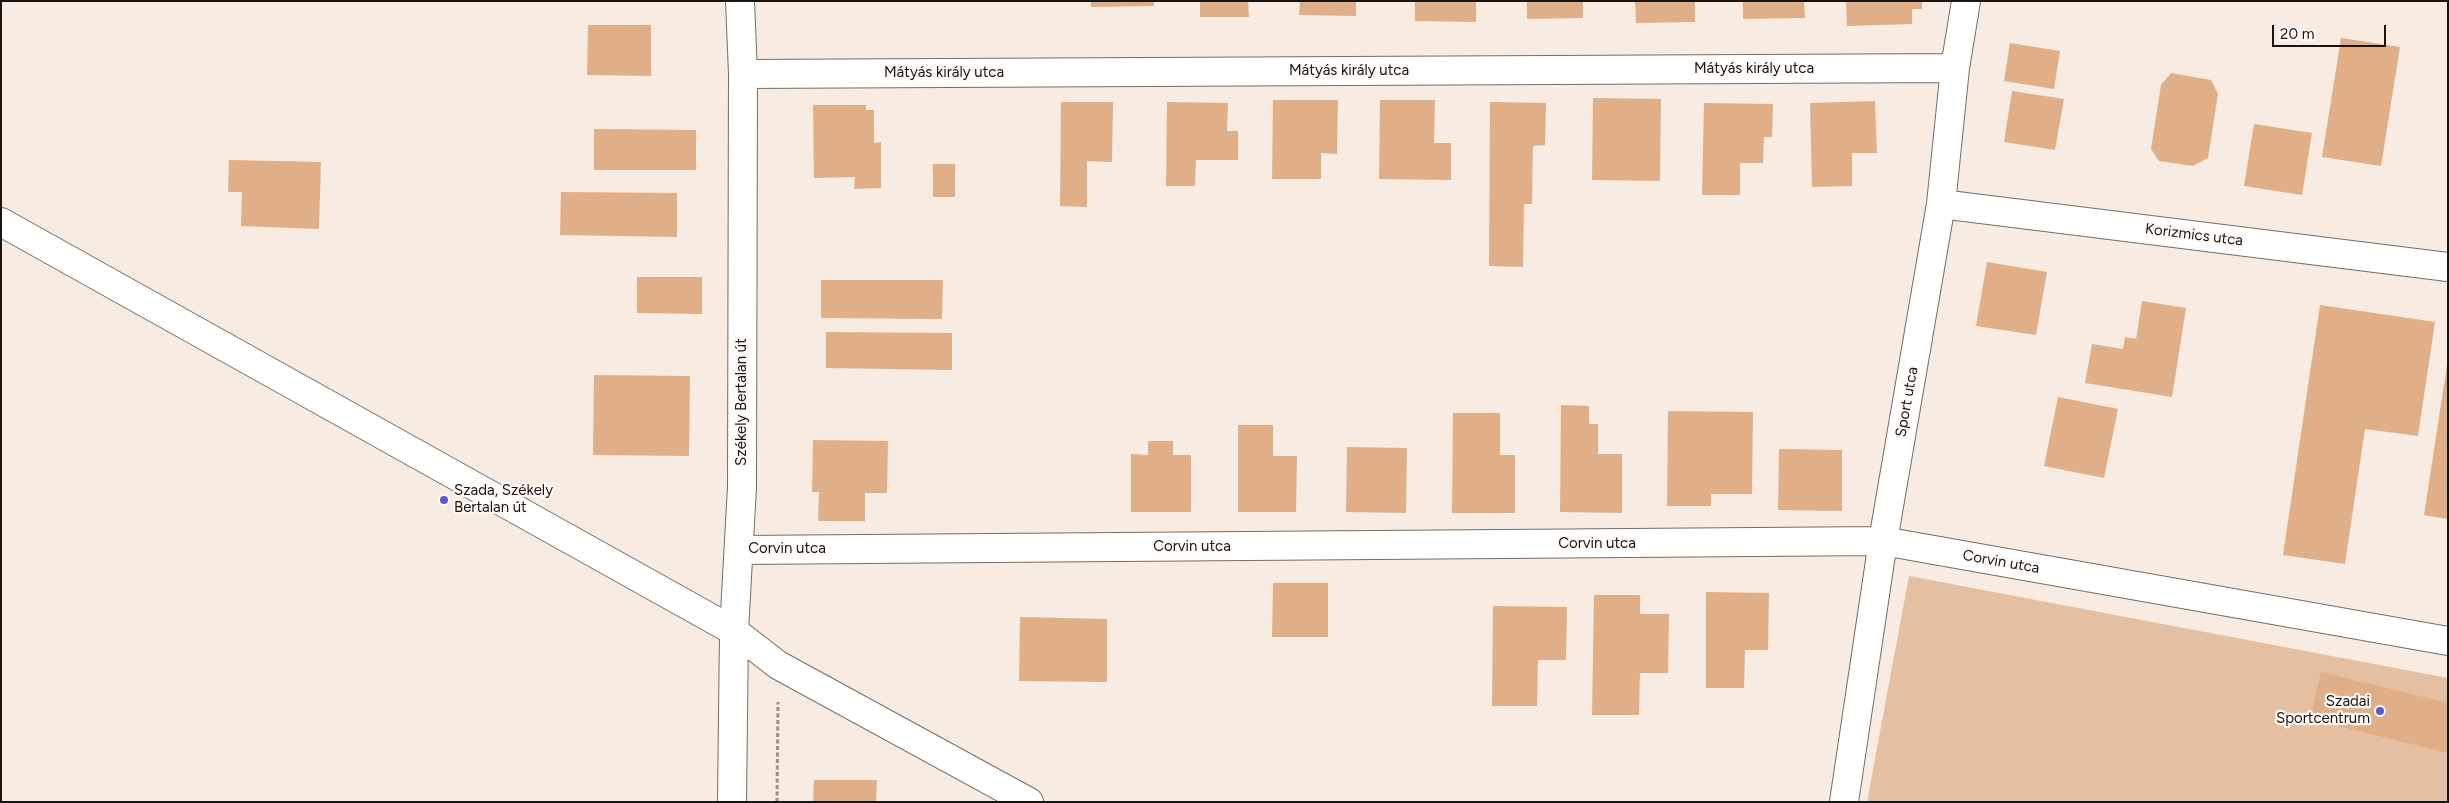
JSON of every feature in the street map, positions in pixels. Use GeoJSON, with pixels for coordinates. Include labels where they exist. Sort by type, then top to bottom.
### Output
{"type":"FeatureCollection","features":[{"type":"Feature","properties":{"kind":"street","name":"Székely Bertalan út"},"geometry":{"type":"LineString","coordinates":[[732,802],[734,631],[742,477],[743,74],[740,1]]}},
{"type":"Feature","properties":{"kind":"street","name":"Sport utca"},"geometry":{"type":"LineString","coordinates":[[1844,802],[1883,542],[1941,204],[1955,68],[1966,1]]}},
{"type":"Feature","properties":{"kind":"street","name":"Mátyás király utca"},"geometry":{"type":"LineString","coordinates":[[743,74],[1955,68]]}},
{"type":"Feature","properties":{"kind":"street","name":"Korizmics utca"},"geometry":{"type":"LineString","coordinates":[[1941,204],[2448,267]]}},
{"type":"Feature","properties":{"kind":"street"},"geometry":{"type":"LineString","coordinates":[[1,222],[734,631],[778,665],[1029,802]]}},
{"type":"Feature","properties":{"kind":"street","name":"Corvin utca"},"geometry":{"type":"LineString","coordinates":[[738,550],[1883,542],[2448,641]]}},
{"type":"Feature","properties":{"kind":"path"},"geometry":{"type":"LineString","coordinates":[[777,802],[778,665]]}},
{"type":"Feature","properties":{"kind":"shaded area"},"geometry":{"type":"Polygon","coordinates":[[[1909,576],[2448,678],[2448,802],[1867,802],[1909,576]]]}},
{"type":"Feature","properties":{"kind":"building"},"geometry":{"type":"Polygon","coordinates":[[[1091,1],[1154,1],[1154,6],[1091,7],[1091,1]]]}},
{"type":"Feature","properties":{"kind":"building"},"geometry":{"type":"Polygon","coordinates":[[[1200,1],[1248,1],[1249,17],[1200,17],[1200,1]]]}},
{"type":"Feature","properties":{"kind":"building"},"geometry":{"type":"Polygon","coordinates":[[[1300,1],[1356,1],[1356,16],[1299,15],[1300,1]]]}},
{"type":"Feature","properties":{"kind":"building"},"geometry":{"type":"Polygon","coordinates":[[[1415,1],[1476,1],[1476,22],[1415,21],[1415,1]]]}},
{"type":"Feature","properties":{"kind":"building"},"geometry":{"type":"Polygon","coordinates":[[[1527,1],[1583,1],[1583,18],[1527,19],[1527,1]]]}},
{"type":"Feature","properties":{"kind":"building"},"geometry":{"type":"Polygon","coordinates":[[[1635,1],[1695,1],[1695,22],[1636,23],[1635,1]]]}},
{"type":"Feature","properties":{"kind":"building"},"geometry":{"type":"Polygon","coordinates":[[[1743,1],[1804,1],[1805,18],[1743,19],[1743,1]]]}},
{"type":"Feature","properties":{"kind":"building"},"geometry":{"type":"Polygon","coordinates":[[[1846,1],[1922,1],[1922,9],[1912,9],[1912,24],[1847,26],[1846,1]]]}},
{"type":"Feature","properties":{"kind":"building"},"geometry":{"type":"Polygon","coordinates":[[[588,25],[651,25],[651,76],[587,75],[588,25]]]}},
{"type":"Feature","properties":{"kind":"building"},"geometry":{"type":"Polygon","coordinates":[[[2341,38],[2400,47],[2381,166],[2322,157],[2341,38]]]}},
{"type":"Feature","properties":{"kind":"building"},"geometry":{"type":"Polygon","coordinates":[[[2010,43],[2060,51],[2054,89],[2004,81],[2010,43]]]}},
{"type":"Feature","properties":{"kind":"building"},"geometry":{"type":"Polygon","coordinates":[[[2171,73],[2211,80],[2218,94],[2208,158],[2193,166],[2159,161],[2151,149],[2161,85],[2171,73]]]}},
{"type":"Feature","properties":{"kind":"building"},"geometry":{"type":"Polygon","coordinates":[[[2012,91],[2064,99],[2055,150],[2004,142],[2012,91]]]}},
{"type":"Feature","properties":{"kind":"building"},"geometry":{"type":"Polygon","coordinates":[[[1593,98],[1661,99],[1660,181],[1592,180],[1593,98]]]}},
{"type":"Feature","properties":{"kind":"building"},"geometry":{"type":"Polygon","coordinates":[[[1273,100],[1338,100],[1337,154],[1321,153],[1321,179],[1272,179],[1273,100]]]}},
{"type":"Feature","properties":{"kind":"building"},"geometry":{"type":"Polygon","coordinates":[[[1380,100],[1435,100],[1434,143],[1451,143],[1451,180],[1379,179],[1380,100]]]}},
{"type":"Feature","properties":{"kind":"building"},"geometry":{"type":"Polygon","coordinates":[[[1875,101],[1877,153],[1852,153],[1852,186],[1812,187],[1810,103],[1875,101]]]}},
{"type":"Feature","properties":{"kind":"building"},"geometry":{"type":"Polygon","coordinates":[[[1061,102],[1113,102],[1112,162],[1087,161],[1087,207],[1060,206],[1061,102]]]}},
{"type":"Feature","properties":{"kind":"building"},"geometry":{"type":"Polygon","coordinates":[[[1167,102],[1228,103],[1227,131],[1238,131],[1238,160],[1196,160],[1195,186],[1166,186],[1167,102]]]}},
{"type":"Feature","properties":{"kind":"building"},"geometry":{"type":"Polygon","coordinates":[[[1490,102],[1546,103],[1545,145],[1533,146],[1532,204],[1524,204],[1523,267],[1489,266],[1490,102]]]}},
{"type":"Feature","properties":{"kind":"building"},"geometry":{"type":"Polygon","coordinates":[[[1704,103],[1773,104],[1772,137],[1764,137],[1763,163],[1740,163],[1740,195],[1702,195],[1704,103]]]}},
{"type":"Feature","properties":{"kind":"building"},"geometry":{"type":"Polygon","coordinates":[[[813,105],[866,105],[866,110],[874,110],[874,143],[881,142],[881,188],[854,189],[855,177],[814,178],[813,105]]]}},
{"type":"Feature","properties":{"kind":"building"},"geometry":{"type":"Polygon","coordinates":[[[2254,124],[2312,133],[2302,195],[2244,186],[2254,124]]]}},
{"type":"Feature","properties":{"kind":"building"},"geometry":{"type":"Polygon","coordinates":[[[594,129],[696,130],[696,170],[594,170],[594,129]]]}},
{"type":"Feature","properties":{"kind":"building"},"geometry":{"type":"Polygon","coordinates":[[[229,160],[321,162],[319,229],[241,226],[242,192],[228,192],[229,160]]]}},
{"type":"Feature","properties":{"kind":"building"},"geometry":{"type":"Polygon","coordinates":[[[933,164],[955,164],[955,197],[933,197],[933,164]]]}},
{"type":"Feature","properties":{"kind":"building"},"geometry":{"type":"Polygon","coordinates":[[[561,192],[677,193],[677,237],[560,235],[561,192]]]}},
{"type":"Feature","properties":{"kind":"building"},"geometry":{"type":"Polygon","coordinates":[[[1987,262],[2047,272],[2036,335],[1976,326],[1987,262]]]}},
{"type":"Feature","properties":{"kind":"building"},"geometry":{"type":"Polygon","coordinates":[[[637,277],[702,277],[702,314],[637,313],[637,277]]]}},
{"type":"Feature","properties":{"kind":"building"},"geometry":{"type":"Polygon","coordinates":[[[821,280],[943,280],[942,319],[821,318],[821,280]]]}},
{"type":"Feature","properties":{"kind":"building"},"geometry":{"type":"Polygon","coordinates":[[[2142,301],[2186,308],[2172,397],[2085,383],[2092,344],[2123,349],[2125,337],[2136,339],[2142,301]]]}},
{"type":"Feature","properties":{"kind":"building"},"geometry":{"type":"Polygon","coordinates":[[[2320,305],[2435,322],[2418,436],[2365,429],[2345,564],[2283,555],[2320,305]]]}},
{"type":"Feature","properties":{"kind":"building"},"geometry":{"type":"Polygon","coordinates":[[[826,332],[952,333],[952,370],[826,368],[826,332]]]}},
{"type":"Feature","properties":{"kind":"building"},"geometry":{"type":"Polygon","coordinates":[[[2448,365],[2448,519],[2424,515],[2448,365]]]}},
{"type":"Feature","properties":{"kind":"building"},"geometry":{"type":"Polygon","coordinates":[[[594,375],[690,376],[689,456],[593,455],[594,375]]]}},
{"type":"Feature","properties":{"kind":"building"},"geometry":{"type":"Polygon","coordinates":[[[2058,397],[2118,409],[2104,478],[2044,466],[2058,397]]]}},
{"type":"Feature","properties":{"kind":"building"},"geometry":{"type":"Polygon","coordinates":[[[1561,405],[1589,406],[1589,424],[1598,424],[1598,454],[1622,454],[1622,513],[1560,512],[1561,405]]]}},
{"type":"Feature","properties":{"kind":"building"},"geometry":{"type":"Polygon","coordinates":[[[1668,411],[1753,412],[1752,494],[1711,494],[1711,506],[1667,506],[1668,411]]]}},
{"type":"Feature","properties":{"kind":"building"},"geometry":{"type":"Polygon","coordinates":[[[1453,413],[1500,413],[1500,455],[1515,455],[1515,513],[1452,513],[1453,413]]]}},
{"type":"Feature","properties":{"kind":"building"},"geometry":{"type":"Polygon","coordinates":[[[1238,425],[1273,425],[1273,456],[1297,456],[1296,512],[1238,512],[1238,425]]]}},
{"type":"Feature","properties":{"kind":"building"},"geometry":{"type":"Polygon","coordinates":[[[813,440],[888,441],[887,493],[865,493],[865,521],[818,521],[819,492],[812,492],[813,440]]]}},
{"type":"Feature","properties":{"kind":"building"},"geometry":{"type":"Polygon","coordinates":[[[1148,441],[1173,441],[1173,455],[1191,455],[1191,512],[1131,512],[1131,454],[1148,455],[1148,441]]]}},
{"type":"Feature","properties":{"kind":"building"},"geometry":{"type":"Polygon","coordinates":[[[1347,447],[1407,448],[1406,513],[1346,512],[1347,447]]]}},
{"type":"Feature","properties":{"kind":"building"},"geometry":{"type":"Polygon","coordinates":[[[1779,449],[1842,450],[1842,511],[1778,510],[1779,449]]]}},
{"type":"Feature","properties":{"kind":"building"},"geometry":{"type":"Polygon","coordinates":[[[1273,583],[1328,583],[1328,637],[1272,637],[1273,583]]]}},
{"type":"Feature","properties":{"kind":"building"},"geometry":{"type":"Polygon","coordinates":[[[1706,592],[1769,593],[1768,650],[1745,650],[1744,688],[1706,688],[1706,592]]]}},
{"type":"Feature","properties":{"kind":"building"},"geometry":{"type":"Polygon","coordinates":[[[1594,595],[1640,595],[1640,614],[1669,614],[1668,673],[1640,673],[1639,715],[1592,715],[1594,595]]]}},
{"type":"Feature","properties":{"kind":"building"},"geometry":{"type":"Polygon","coordinates":[[[1493,606],[1567,607],[1566,660],[1538,660],[1537,706],[1492,706],[1493,606]]]}},
{"type":"Feature","properties":{"kind":"building"},"geometry":{"type":"Polygon","coordinates":[[[1020,617],[1107,619],[1107,682],[1019,681],[1020,617]]]}},
{"type":"Feature","properties":{"kind":"building","name":"Szadai Sportcentrum"},"geometry":{"type":"Polygon","coordinates":[[[2321,672],[2448,703],[2448,753],[2310,719],[2321,672]]]}},
{"type":"Feature","properties":{"kind":"building"},"geometry":{"type":"Polygon","coordinates":[[[814,780],[877,780],[876,802],[813,802],[814,780]]]}},
{"type":"Feature","properties":{"kind":"place","name":"Szada, Székely Bertalan út"},"geometry":{"type":"Point","coordinates":[444,500]}},
{"type":"Feature","properties":{"kind":"place","name":"Szadai Sportcentrum"},"geometry":{"type":"Point","coordinates":[2380,711]}}]}
